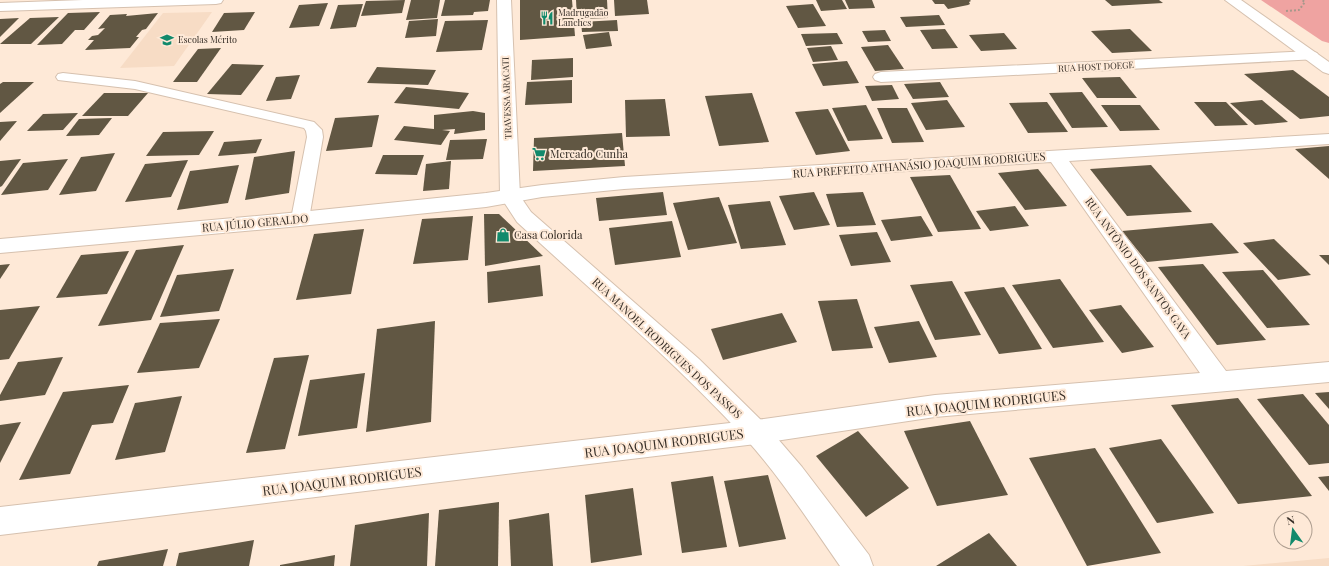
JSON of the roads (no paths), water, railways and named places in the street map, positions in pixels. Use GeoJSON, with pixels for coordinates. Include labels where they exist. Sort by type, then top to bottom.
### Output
{"type":"FeatureCollection","features":[{"type":"Feature","properties":{"kind":"street"},"geometry":{"type":"LineString","coordinates":[[0,7],[216,0]]}},
{"type":"Feature","properties":{"kind":"street","name":"TRAVESSA ARACATI"},"geometry":{"type":"LineString","coordinates":[[504,0],[510,196]]}},
{"type":"Feature","properties":{"kind":"street"},"geometry":{"type":"LineString","coordinates":[[1232,0],[1329,69]]}},
{"type":"Feature","properties":{"kind":"street","name":"RUA HOST DOEGE"},"geometry":{"type":"LineString","coordinates":[[881,77],[1311,56]]}},
{"type":"Feature","properties":{"kind":"street","name":"RUA PREFEITO ATHANÁSIO JOAQUIM RODRIGUES"},"geometry":{"type":"LineString","coordinates":[[510,196],[624,183],[1329,139]]}},
{"type":"Feature","properties":{"kind":"street","name":"RUA ANTÔNIO DOS SANTOS GAYA"},"geometry":{"type":"LineString","coordinates":[[1056,156],[1219,380]]}},
{"type":"Feature","properties":{"kind":"street","name":"RUA JÚLIO GERALDO"},"geometry":{"type":"LineString","coordinates":[[0,246],[300,219],[510,196]]}},
{"type":"Feature","properties":{"kind":"street","name":"RUA MANOEL RODRIGUES DOS PASSOS"},"geometry":{"type":"LineString","coordinates":[[510,196],[524,217],[690,366],[756,432],[792,476],[858,566]]}},
{"type":"Feature","properties":{"kind":"street","name":"RUA JOAQUIM RODRIGUES"},"geometry":{"type":"LineString","coordinates":[[0,521],[756,432],[935,406],[1219,380],[1329,372]]}},
{"type":"Feature","properties":{"kind":"lane"},"geometry":{"type":"LineString","coordinates":[[63,77],[135,85],[309,125],[314,130],[314,137],[300,219]]}},
{"type":"Feature","properties":{"kind":"place","name":"Madrugadão Lanches"},"geometry":{"type":"Point","coordinates":[547,18]}},
{"type":"Feature","properties":{"kind":"place","name":"Escolas Mérito"},"geometry":{"type":"Point","coordinates":[167,40]}},
{"type":"Feature","properties":{"kind":"place","name":"Mercado Cunha"},"geometry":{"type":"Point","coordinates":[539,154]}},
{"type":"Feature","properties":{"kind":"place","name":"Casa Colorida"},"geometry":{"type":"Point","coordinates":[503,235]}}]}
